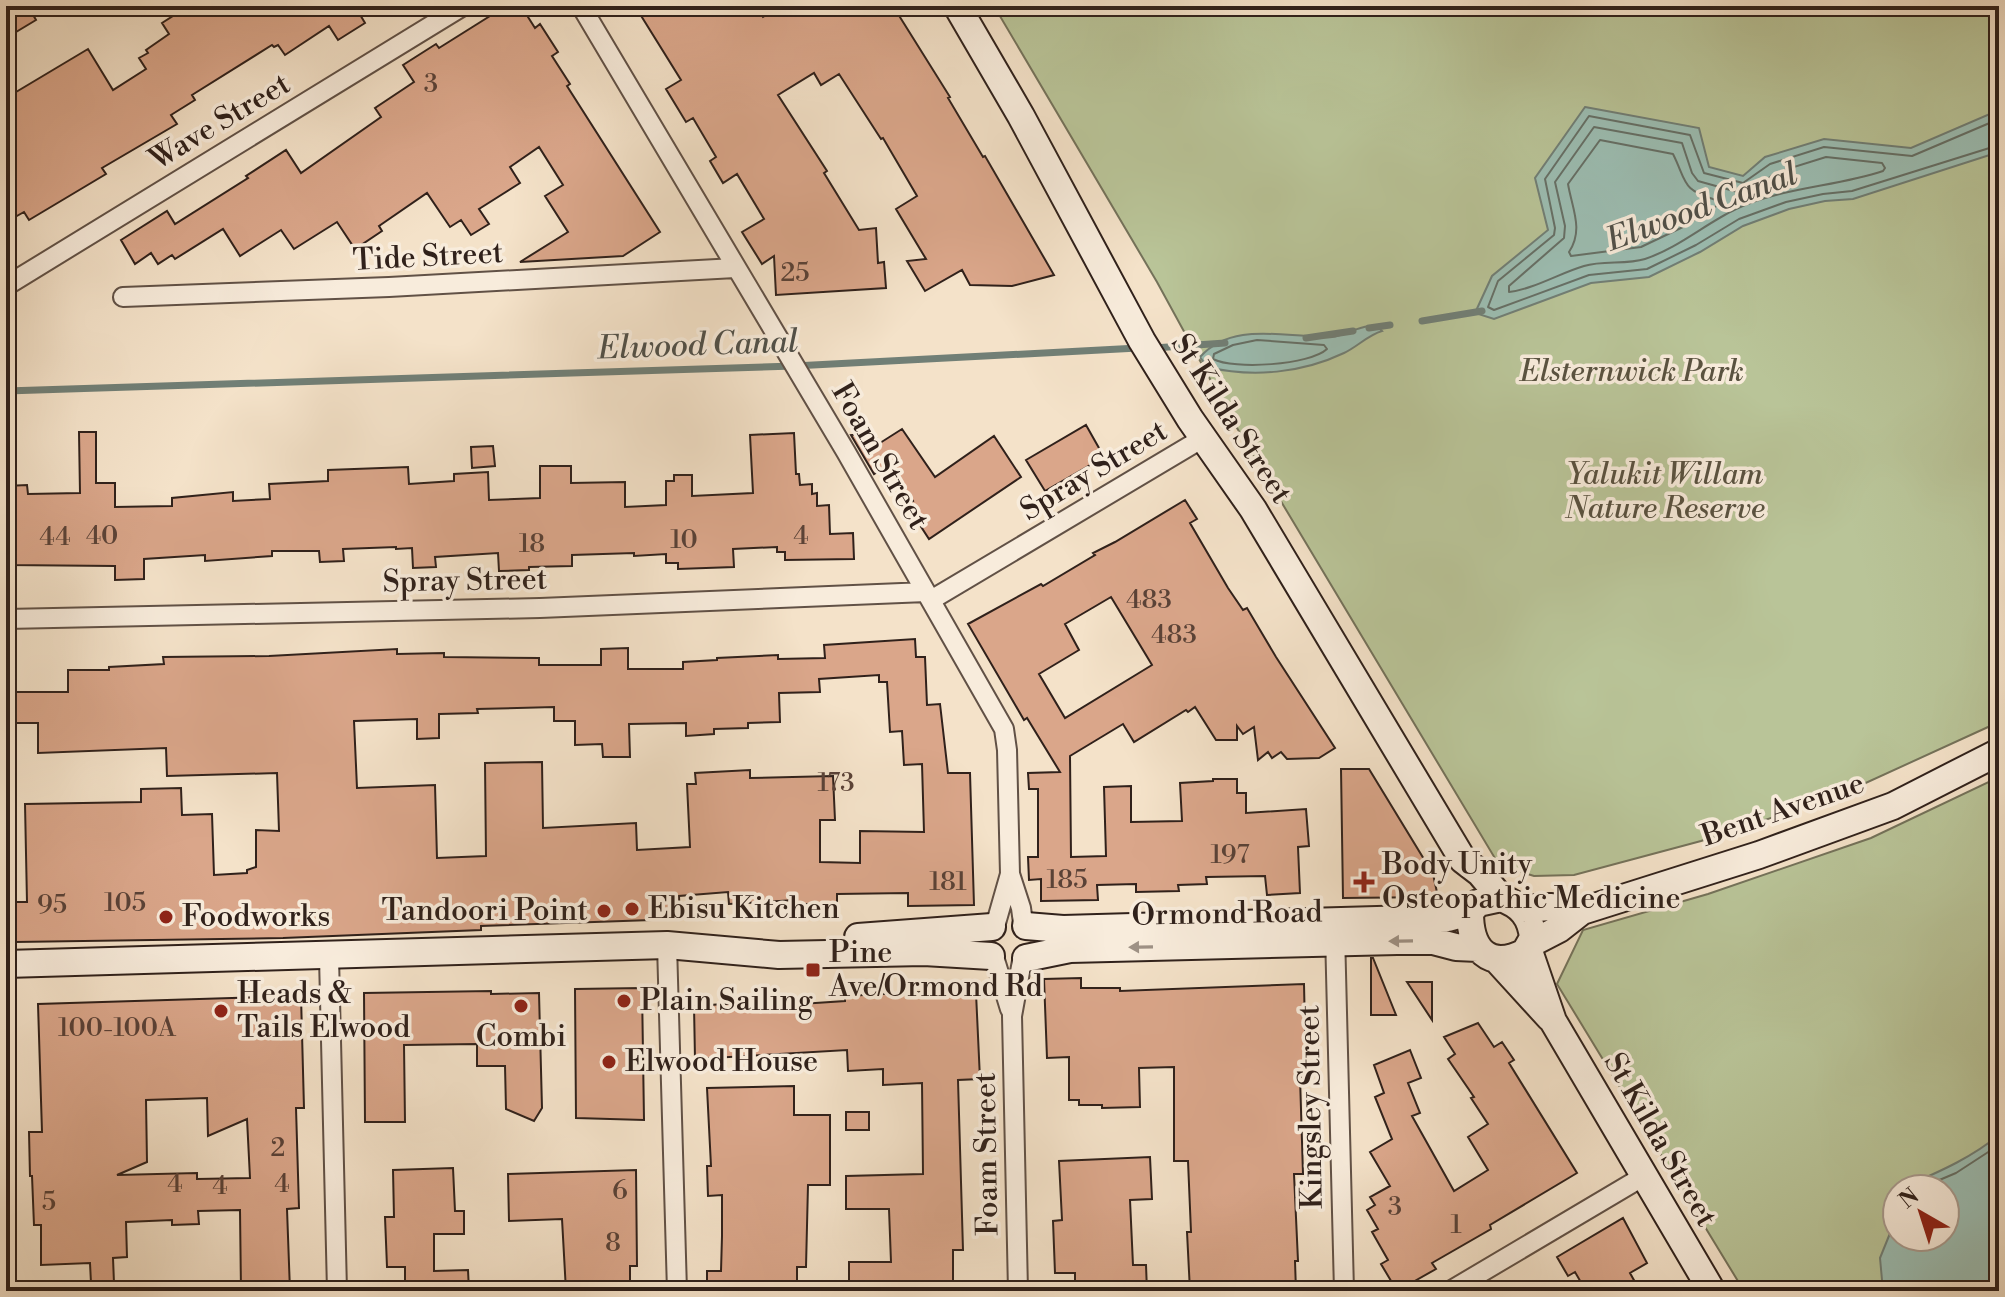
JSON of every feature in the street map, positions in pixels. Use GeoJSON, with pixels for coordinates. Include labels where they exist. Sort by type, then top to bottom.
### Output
{"type":"FeatureCollection","features":[{"type":"Feature","properties":{"kind":"street","name":"Wave Street"},"geometry":{"type":"LineString","coordinates":[[6,286],[463,6]]}},
{"type":"Feature","properties":{"kind":"street","name":"Foam Street"},"geometry":{"type":"LineString","coordinates":[[581,6],[846,452],[1004,729],[1010,874],[1025,925]]}},
{"type":"Feature","properties":{"kind":"street","name":"St Kilda Street"},"geometry":{"type":"LineString","coordinates":[[957,6],[1041,151],[1119,302],[1171,390],[1253,509],[1463,860],[1512,904]]}},
{"type":"Feature","properties":{"kind":"street","name":"Tide Street"},"geometry":{"type":"LineString","coordinates":[[123,297],[389,287],[735,268]]}},
{"type":"Feature","properties":{"kind":"street","name":"Spray Street"},"geometry":{"type":"LineString","coordinates":[[6,619],[928,596],[1203,438]]}},
{"type":"Feature","properties":{"kind":"street","name":"Bent Avenue"},"geometry":{"type":"LineString","coordinates":[[1530,945],[1559,929],[1582,911],[1759,855],[1893,806],[1999,752]]}},
{"type":"Feature","properties":{"kind":"street","name":"St Kilda Street"},"geometry":{"type":"LineString","coordinates":[[1463,860],[1471,909]]}},
{"type":"Feature","properties":{"kind":"street","name":"Foam Street"},"geometry":{"type":"LineString","coordinates":[[994,925],[1010,874]]}},
{"type":"Feature","properties":{"kind":"street"},"geometry":{"type":"LineString","coordinates":[[1488,899],[1512,904],[1530,924],[1530,945],[1519,955],[1488,954],[1471,909],[1488,899]]}},
{"type":"Feature","properties":{"kind":"street","name":"Bent Avenue"},"geometry":{"type":"LineString","coordinates":[[1512,904],[1582,911]]}},
{"type":"Feature","properties":{"kind":"street","name":"Ormond Road"},"geometry":{"type":"LineString","coordinates":[[1024,960],[1070,949],[1335,933],[1448,918],[1471,909]]}},
{"type":"Feature","properties":{"kind":"street"},"geometry":{"type":"LineString","coordinates":[[6,964],[667,945],[779,955],[924,952],[993,958],[1008,965],[1024,960],[1032,939],[1025,925],[1010,919],[994,925],[835,938],[757,940],[712,949]]}},
{"type":"Feature","properties":{"kind":"street"},"geometry":{"type":"LineString","coordinates":[[993,958],[986,941],[994,925]]}},
{"type":"Feature","properties":{"kind":"street","name":"Ormond Road"},"geometry":{"type":"LineString","coordinates":[[1025,925],[1063,929],[1335,933],[1433,941],[1488,954]]}},
{"type":"Feature","properties":{"kind":"street","name":"Kingsley Street"},"geometry":{"type":"LineString","coordinates":[[1335,933],[1344,1291]]}},
{"type":"Feature","properties":{"kind":"street"},"geometry":{"type":"LineString","coordinates":[[667,945],[677,1291]]}},
{"type":"Feature","properties":{"kind":"street","name":"St Kilda Street"},"geometry":{"type":"LineString","coordinates":[[1530,945],[1553,1021],[1712,1291]]}},
{"type":"Feature","properties":{"kind":"street","name":"St Kilda Street"},"geometry":{"type":"LineString","coordinates":[[1488,954],[1553,1021]]}},
{"type":"Feature","properties":{"kind":"street"},"geometry":{"type":"LineString","coordinates":[[329,957],[337,1291]]}},
{"type":"Feature","properties":{"kind":"street","name":"Foam Street"},"geometry":{"type":"LineString","coordinates":[[993,958],[1012,1016]]}},
{"type":"Feature","properties":{"kind":"street","name":"Foam Street"},"geometry":{"type":"LineString","coordinates":[[1018,1291],[1012,1016],[1024,960]]}},
{"type":"Feature","properties":{"kind":"street"},"geometry":{"type":"LineString","coordinates":[[1450,1291],[1644,1176]]}},
{"type":"Feature","properties":{"kind":"green space","name":"Elsternwick Park"},"geometry":{"type":"Polygon","coordinates":[[[994,6],[1999,6],[1999,722],[1835,797],[1701,841],[1574,875],[1534,876],[1499,865],[1234,423],[1157,282],[994,6]]]}},
{"type":"Feature","properties":{"kind":"green space"},"geometry":{"type":"Polygon","coordinates":[[[1999,777],[1999,1291],[1744,1291],[1557,984],[1583,930],[1708,894],[1871,838],[1999,777]]]}},
{"type":"Feature","properties":{"kind":"water"},"geometry":{"type":"Polygon","coordinates":[[[1585,107],[1699,128],[1709,167],[1743,176],[1765,157],[1824,139],[1911,148],[1999,110],[1999,152],[1853,199],[1789,209],[1743,226],[1649,277],[1591,283],[1494,319],[1475,313],[1492,276],[1548,230],[1535,178],[1585,107]]]}},
{"type":"Feature","properties":{"kind":"water"},"geometry":{"type":"Polygon","coordinates":[[[1369,326],[1382,331],[1328,360],[1294,369],[1259,373],[1224,370],[1207,367],[1200,357],[1223,340],[1236,336],[1329,337],[1369,326]]]}},
{"type":"Feature","properties":{"kind":"water"},"geometry":{"type":"Polygon","coordinates":[[[1999,1135],[1999,1291],[1883,1291],[1882,1253],[1961,1253],[1961,1173],[1935,1173],[1999,1135]]]}},
{"type":"Feature","properties":{"kind":"building"},"geometry":{"type":"Polygon","coordinates":[[[6,6],[28,6],[36,20],[6,38],[6,6]]]}},
{"type":"Feature","properties":{"kind":"building"},"geometry":{"type":"Polygon","coordinates":[[[199,6],[360,6],[356,8],[365,23],[338,40],[329,26],[285,55],[278,45],[272,45],[192,95],[195,100],[171,115],[177,124],[102,168],[106,174],[29,220],[24,212],[6,222],[6,98],[88,49],[113,90],[146,69],[139,58],[169,34],[162,23],[184,9],[187,14],[199,6]]]}},
{"type":"Feature","properties":{"kind":"building"},"geometry":{"type":"Polygon","coordinates":[[[506,6],[521,6],[535,28],[540,24],[558,52],[552,56],[570,84],[567,86],[660,232],[623,256],[520,262],[568,232],[545,196],[563,185],[539,147],[510,167],[520,183],[479,209],[489,224],[471,235],[461,220],[450,227],[427,193],[379,226],[382,231],[355,249],[337,222],[294,249],[281,230],[240,256],[223,229],[175,259],[172,255],[158,264],[151,253],[135,264],[121,240],[167,211],[175,224],[286,150],[301,173],[381,117],[375,108],[414,82],[403,65],[436,44],[439,48],[506,6]]]}},
{"type":"Feature","properties":{"kind":"building"},"geometry":{"type":"Polygon","coordinates":[[[635,6],[739,6],[744,13],[756,6],[763,17],[781,6],[893,6],[1054,275],[1012,286],[970,285],[962,270],[925,291],[907,261],[926,259],[896,209],[917,196],[883,138],[839,74],[821,85],[814,73],[778,95],[827,171],[824,173],[859,230],[876,228],[878,263],[884,262],[886,288],[776,295],[774,256],[762,264],[742,232],[764,219],[737,174],[723,183],[710,161],[716,157],[693,118],[686,122],[666,89],[681,80],[635,6]]]}},
{"type":"Feature","properties":{"kind":"building"},"geometry":{"type":"Polygon","coordinates":[[[1086,425],[1104,457],[1045,491],[1026,460],[1086,425]]]}},
{"type":"Feature","properties":{"kind":"building"},"geometry":{"type":"Polygon","coordinates":[[[902,429],[935,477],[994,436],[1021,477],[929,539],[907,505],[913,501],[888,465],[874,474],[851,435],[873,433],[880,443],[902,429]]]}},
{"type":"Feature","properties":{"kind":"building"},"geometry":{"type":"Polygon","coordinates":[[[79,432],[96,432],[96,483],[115,483],[115,507],[172,506],[172,498],[233,492],[233,501],[270,499],[269,484],[328,481],[328,470],[408,467],[409,484],[454,481],[454,474],[488,472],[489,500],[540,498],[540,466],[571,466],[571,483],[625,482],[625,507],[666,505],[666,481],[674,481],[674,475],[692,475],[692,496],[753,493],[750,435],[794,433],[796,474],[799,474],[800,485],[812,484],[812,494],[817,493],[817,506],[829,505],[830,534],[853,533],[854,559],[785,560],[785,552],[777,552],[777,547],[733,549],[734,567],[678,569],[678,563],[666,563],[666,554],[634,556],[634,553],[572,555],[572,566],[499,571],[498,553],[435,557],[436,567],[413,568],[412,548],[396,547],[343,549],[344,561],[320,562],[319,551],[272,551],[272,556],[205,561],[205,555],[144,559],[144,579],[115,580],[115,566],[7,565],[6,486],[27,485],[28,494],[80,493],[79,432]]]}},
{"type":"Feature","properties":{"kind":"building"},"geometry":{"type":"Polygon","coordinates":[[[493,446],[495,466],[472,468],[471,447],[493,446]]]}},
{"type":"Feature","properties":{"kind":"building"},"geometry":{"type":"Polygon","coordinates":[[[1185,500],[1197,519],[1190,523],[1228,588],[1243,610],[1247,608],[1335,748],[1319,758],[1287,759],[1281,752],[1272,758],[1268,752],[1258,760],[1254,727],[1243,734],[1237,726],[1237,740],[1216,740],[1195,707],[1134,742],[1123,724],[1070,756],[1071,857],[1106,856],[1104,787],[1131,786],[1131,822],[1182,821],[1180,783],[1237,779],[1237,793],[1246,793],[1246,813],[1306,809],[1309,846],[1298,847],[1300,893],[1267,895],[1265,876],[1206,877],[1207,884],[1178,885],[1179,891],[1136,892],[1136,884],[1097,885],[1098,900],[1041,901],[1041,879],[1029,880],[1028,857],[1038,857],[1038,789],[1029,789],[1028,773],[1060,772],[1027,718],[1024,720],[968,624],[1041,584],[1043,586],[1185,500]],[[1111,597],[1065,624],[1079,650],[1039,674],[1065,718],[1152,665],[1111,597]]]}},
{"type":"Feature","properties":{"kind":"building"},"geometry":{"type":"Polygon","coordinates":[[[915,639],[916,657],[925,657],[927,705],[940,704],[948,773],[970,773],[974,905],[908,906],[908,893],[837,894],[837,904],[795,904],[795,900],[729,904],[728,892],[679,896],[680,919],[481,926],[481,930],[283,938],[15,942],[14,902],[27,902],[25,804],[141,802],[141,789],[181,788],[182,815],[212,814],[214,875],[247,873],[247,870],[256,867],[256,830],[279,831],[277,773],[167,776],[166,748],[38,753],[38,723],[11,723],[12,692],[68,692],[68,670],[109,670],[109,667],[164,664],[163,657],[269,656],[397,649],[397,654],[539,658],[539,665],[601,665],[601,649],[628,648],[628,669],[683,669],[683,662],[717,658],[778,655],[778,659],[825,658],[824,645],[915,639]],[[879,675],[819,679],[820,692],[779,693],[780,722],[748,723],[748,728],[714,729],[714,734],[686,736],[686,723],[629,724],[630,757],[603,757],[602,744],[575,745],[575,721],[554,721],[554,707],[477,709],[478,713],[439,714],[439,738],[417,739],[417,719],[354,721],[357,788],[435,785],[437,858],[486,856],[485,763],[542,762],[543,828],[636,823],[637,850],[690,847],[687,784],[696,784],[695,773],[750,770],[750,778],[833,776],[835,820],[820,820],[820,862],[860,863],[860,831],[924,832],[922,764],[904,765],[902,731],[890,732],[887,682],[879,682],[879,675]]]}},
{"type":"Feature","properties":{"kind":"building"},"geometry":{"type":"Polygon","coordinates":[[[1341,769],[1369,769],[1433,874],[1438,897],[1343,898],[1341,769]]]}},
{"type":"Feature","properties":{"kind":"building"},"geometry":{"type":"Polygon","coordinates":[[[1373,958],[1396,1015],[1371,1015],[1373,958]]]}},
{"type":"Feature","properties":{"kind":"building"},"geometry":{"type":"Polygon","coordinates":[[[1081,978],[1081,988],[1120,988],[1120,991],[1304,984],[1306,1077],[1300,1077],[1303,1174],[1294,1174],[1298,1261],[1295,1261],[1296,1291],[1190,1291],[1188,1161],[1174,1161],[1174,1067],[1139,1068],[1140,1107],[1102,1108],[1102,1105],[1079,1105],[1079,1100],[1069,1100],[1069,1057],[1047,1058],[1044,979],[1081,978]]]}},
{"type":"Feature","properties":{"kind":"building"},"geometry":{"type":"Polygon","coordinates":[[[1407,982],[1432,982],[1432,1020],[1407,982]]]}},
{"type":"Feature","properties":{"kind":"building","name":"Elwood House"},"geometry":{"type":"Polygon","coordinates":[[[642,988],[644,1120],[576,1118],[575,989],[642,988]]]}},
{"type":"Feature","properties":{"kind":"building"},"geometry":{"type":"Polygon","coordinates":[[[491,991],[491,994],[539,993],[542,1108],[534,1121],[506,1109],[505,1066],[477,1066],[477,1044],[404,1045],[405,1122],[365,1122],[364,993],[491,991]]]}},
{"type":"Feature","properties":{"kind":"building"},"geometry":{"type":"Polygon","coordinates":[[[922,992],[922,996],[976,993],[980,1079],[958,1080],[963,1250],[953,1250],[953,1291],[849,1291],[849,1262],[891,1262],[889,1209],[846,1209],[846,1176],[923,1174],[922,1083],[883,1085],[883,1069],[848,1071],[847,1050],[695,1059],[694,1006],[786,1000],[786,1005],[845,1001],[845,996],[922,992]]]}},
{"type":"Feature","properties":{"kind":"building"},"geometry":{"type":"Polygon","coordinates":[[[301,996],[304,1108],[296,1108],[299,1208],[287,1209],[290,1291],[241,1291],[240,1210],[198,1211],[199,1224],[172,1225],[172,1220],[126,1222],[127,1257],[113,1258],[114,1283],[91,1283],[90,1263],[41,1265],[41,1225],[34,1225],[29,1132],[42,1132],[38,1004],[301,996]],[[207,1098],[146,1100],[147,1162],[117,1175],[197,1173],[197,1179],[250,1178],[247,1119],[208,1136],[207,1098]]]}},
{"type":"Feature","properties":{"kind":"building"},"geometry":{"type":"Polygon","coordinates":[[[1478,1023],[1494,1047],[1502,1042],[1514,1060],[1509,1063],[1577,1173],[1432,1263],[1436,1269],[1397,1291],[1381,1264],[1388,1260],[1372,1232],[1378,1229],[1367,1210],[1375,1205],[1370,1197],[1390,1186],[1370,1152],[1392,1139],[1375,1097],[1384,1093],[1374,1065],[1410,1050],[1421,1078],[1408,1083],[1420,1113],[1412,1116],[1454,1191],[1488,1170],[1468,1137],[1488,1124],[1448,1059],[1455,1054],[1444,1037],[1478,1023]]]}},
{"type":"Feature","properties":{"kind":"building"},"geometry":{"type":"Polygon","coordinates":[[[794,1086],[794,1115],[830,1115],[830,1185],[808,1185],[806,1267],[797,1267],[797,1291],[707,1291],[707,1271],[721,1271],[722,1195],[708,1196],[707,1166],[711,1166],[707,1088],[794,1086]]]}},
{"type":"Feature","properties":{"kind":"building"},"geometry":{"type":"Polygon","coordinates":[[[846,1112],[869,1112],[869,1130],[846,1130],[846,1112]]]}},
{"type":"Feature","properties":{"kind":"building"},"geometry":{"type":"Polygon","coordinates":[[[1150,1157],[1152,1199],[1130,1200],[1133,1265],[1146,1265],[1147,1291],[1075,1291],[1075,1273],[1055,1273],[1053,1221],[1062,1220],[1059,1161],[1150,1157]]]}},
{"type":"Feature","properties":{"kind":"building"},"geometry":{"type":"Polygon","coordinates":[[[453,1168],[455,1211],[464,1211],[464,1234],[434,1234],[434,1271],[468,1270],[469,1291],[405,1291],[405,1267],[387,1267],[385,1217],[394,1217],[393,1170],[453,1168]]]}},
{"type":"Feature","properties":{"kind":"building"},"geometry":{"type":"Polygon","coordinates":[[[636,1170],[637,1266],[630,1266],[630,1291],[566,1291],[562,1219],[509,1221],[508,1174],[636,1170]]]}},
{"type":"Feature","properties":{"kind":"building"},"geometry":{"type":"Polygon","coordinates":[[[1623,1218],[1647,1263],[1630,1273],[1640,1291],[1586,1291],[1575,1272],[1568,1276],[1557,1257],[1623,1218]]]}},
{"type":"Feature","properties":{"kind":"waterway","name":"Elwood Canal"},"geometry":{"type":"LineString","coordinates":[[1422,321],[1482,311]]}},
{"type":"Feature","properties":{"kind":"waterway","name":"Elwood Canal"},"geometry":{"type":"LineString","coordinates":[[1369,328],[1390,325]]}},
{"type":"Feature","properties":{"kind":"waterway","name":"Elwood Canal"},"geometry":{"type":"LineString","coordinates":[[1306,338],[1353,331]]}},
{"type":"Feature","properties":{"kind":"waterway","name":"Elwood Canal"},"geometry":{"type":"LineString","coordinates":[[1154,348],[1225,343]]}},
{"type":"Feature","properties":{"kind":"waterway","name":"Elwood Canal"},"geometry":{"type":"LineString","coordinates":[[6,391],[794,366],[1138,348]]}},
{"type":"Feature","properties":{"kind":"place","name":"Body Unity Osteopathic Medicine"},"geometry":{"type":"Point","coordinates":[1364,882]}},
{"type":"Feature","properties":{"kind":"place","name":"Ebisu Kitchen"},"geometry":{"type":"Point","coordinates":[632,909]}},
{"type":"Feature","properties":{"kind":"place","name":"Tandoori Point"},"geometry":{"type":"Point","coordinates":[604,911]}},
{"type":"Feature","properties":{"kind":"place","name":"Foodworks"},"geometry":{"type":"Point","coordinates":[166,917]}},
{"type":"Feature","properties":{"kind":"place","name":"Pine Ave/Ormond Rd"},"geometry":{"type":"Point","coordinates":[813,970]}},
{"type":"Feature","properties":{"kind":"place","name":"Plain Sailing"},"geometry":{"type":"Point","coordinates":[624,1001]}},
{"type":"Feature","properties":{"kind":"place","name":"Combi"},"geometry":{"type":"Point","coordinates":[521,1006]}},
{"type":"Feature","properties":{"kind":"place","name":"Heads & Tails Elwood"},"geometry":{"type":"Point","coordinates":[221,1011]}},
{"type":"Feature","properties":{"kind":"place","name":"Elwood House"},"geometry":{"type":"Point","coordinates":[609,1062]}},
{"type":"Feature","properties":{"kind":"park label","name":"Yalukit Willam Nature Reserve"},"geometry":{"type":"Point","coordinates":[1665,492]}}]}
